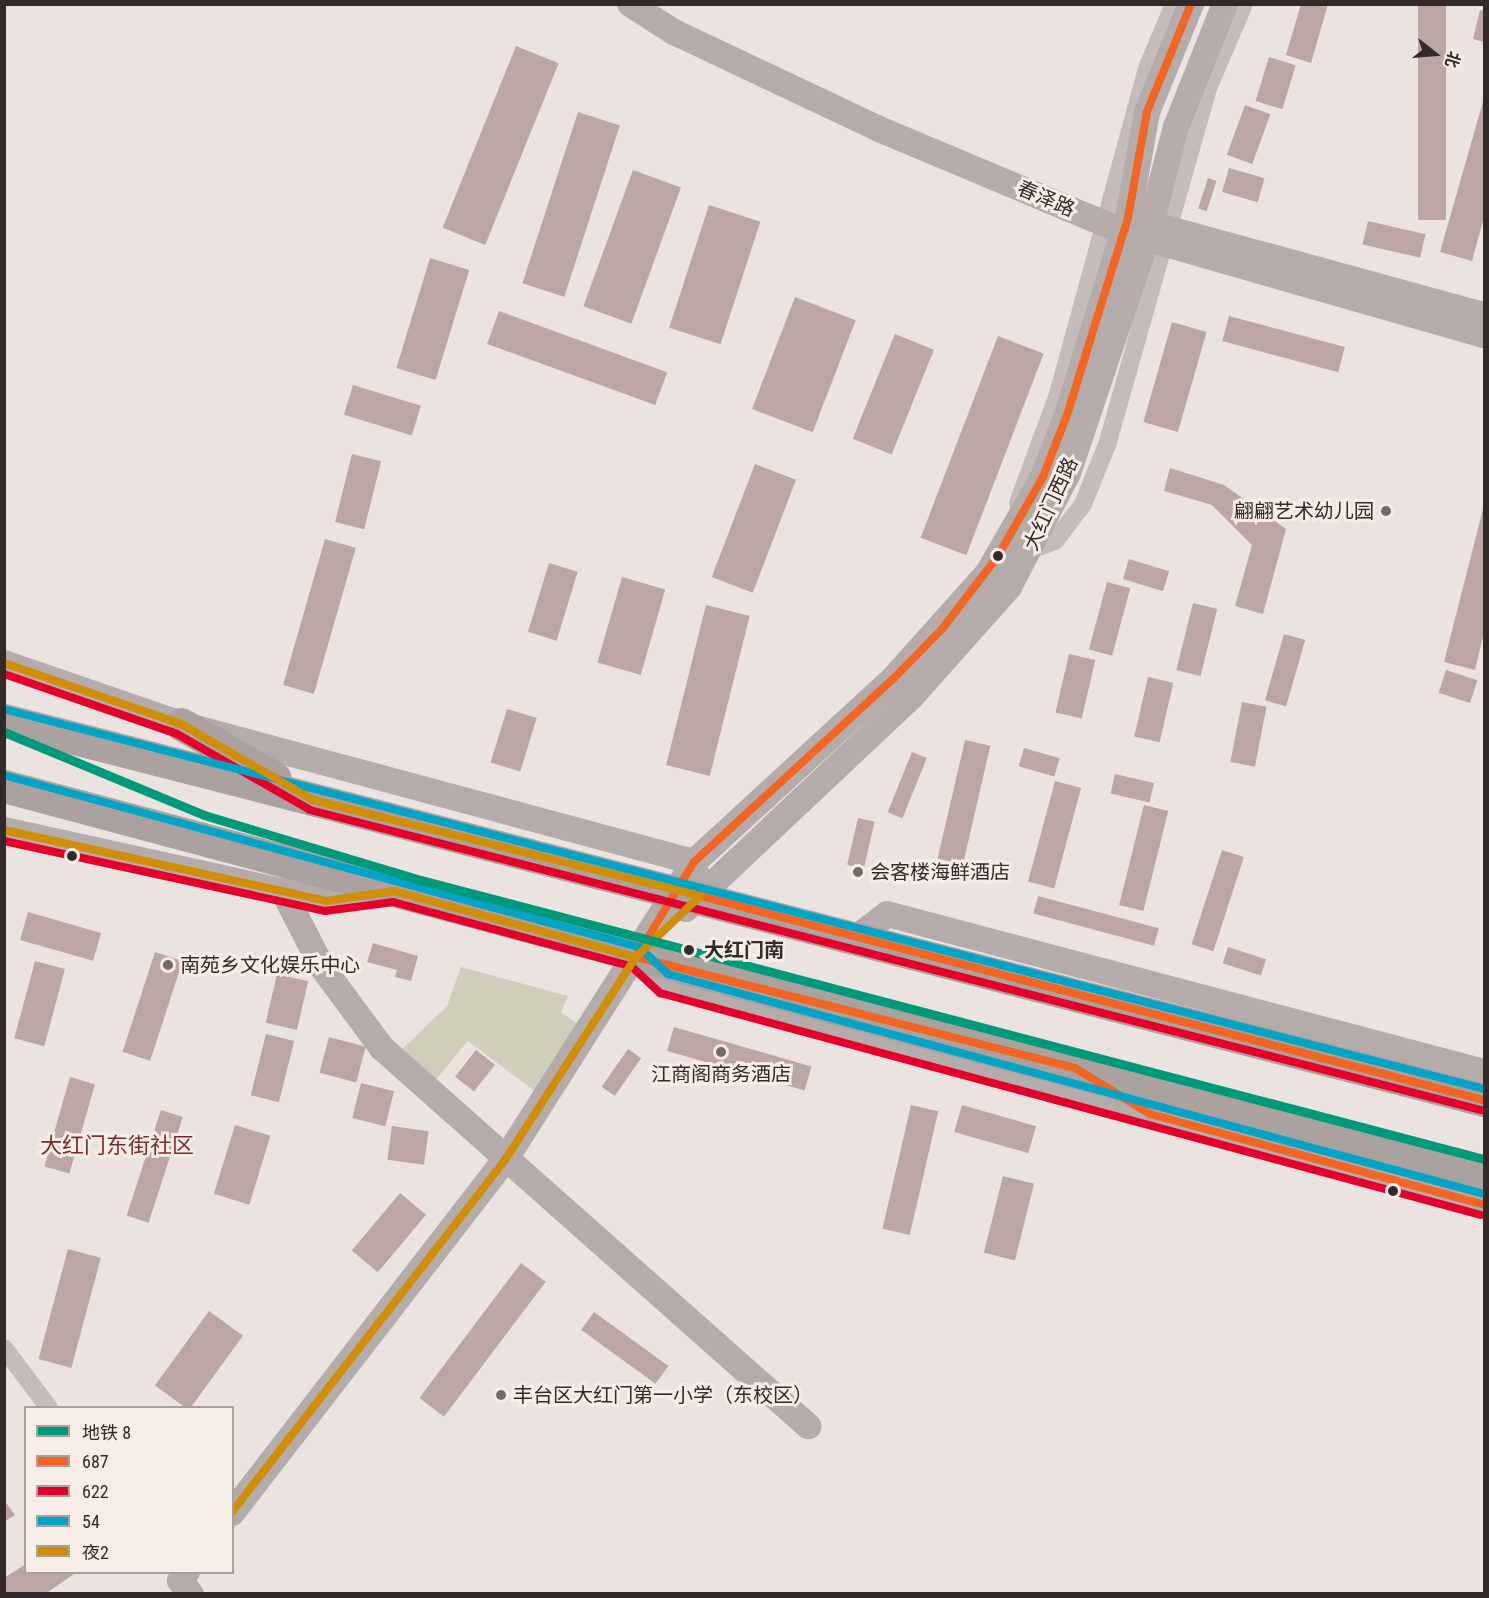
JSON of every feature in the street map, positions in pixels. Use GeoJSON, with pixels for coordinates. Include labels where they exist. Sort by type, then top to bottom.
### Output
{"type":"FeatureCollection","features":[{"type":"Feature","properties":{"kind":"highway"},"geometry":{"type":"LineString","coordinates":[[4,720],[313,800],[689,893],[1485,1100]]}},
{"type":"Feature","properties":{"kind":"highway"},"geometry":{"type":"LineString","coordinates":[[181,724],[313,800]]}},
{"type":"Feature","properties":{"kind":"highway"},"geometry":{"type":"LineString","coordinates":[[4,786],[636,957],[1075,1068],[1485,1181]]}},
{"type":"Feature","properties":{"kind":"street","name":"春泽路"},"geometry":{"type":"LineString","coordinates":[[630,4],[674,32],[879,129],[1137,228],[1485,335]]}},
{"type":"Feature","properties":{"kind":"street","name":"春泽路"},"geometry":{"type":"LineString","coordinates":[[651,4],[690,27],[1137,228],[1485,315]]}},
{"type":"Feature","properties":{"kind":"street","name":"大红门西路"},"geometry":{"type":"LineString","coordinates":[[234,1510],[505,1160],[636,957],[689,893],[962,645],[1010,588],[1068,473],[1137,228],[1165,40],[1191,4]]}},
{"type":"Feature","properties":{"kind":"street","name":"大红门西路"},"geometry":{"type":"LineString","coordinates":[[694,862],[894,678],[943,628],[998,556],[1047,467],[1225,4]]}},
{"type":"Feature","properties":{"kind":"street"},"geometry":{"type":"LineString","coordinates":[[1137,228],[1208,88],[1244,4]]}},
{"type":"Feature","properties":{"kind":"street"},"geometry":{"type":"LineString","coordinates":[[4,663],[181,724],[694,862],[689,893]]}},
{"type":"Feature","properties":{"kind":"street"},"geometry":{"type":"LineString","coordinates":[[4,830],[168,864],[326,901],[394,891]]}},
{"type":"Feature","properties":{"kind":"street"},"geometry":{"type":"LineString","coordinates":[[283,891],[322,967],[382,1048],[505,1160],[808,1426]]}},
{"type":"Feature","properties":{"kind":"street"},"geometry":{"type":"LineString","coordinates":[[857,937],[887,914],[1485,1072]]}},
{"type":"Feature","properties":{"kind":"street"},"geometry":{"type":"LineString","coordinates":[[636,957],[663,983],[1485,1205]]}},
{"type":"Feature","properties":{"kind":"street"},"geometry":{"type":"LineString","coordinates":[[1075,1068],[1150,1114]]}},
{"type":"Feature","properties":{"kind":"street"},"geometry":{"type":"LineString","coordinates":[[4,1348],[48,1406]]}},
{"type":"Feature","properties":{"kind":"green space"},"geometry":{"type":"Polygon","coordinates":[[[461,967],[568,996],[561,1012],[580,1026],[536,1092],[468,1041],[433,1083],[399,1052],[447,1006],[461,967]]]}},
{"type":"Feature","properties":{"kind":"building"},"geometry":{"type":"Polygon","coordinates":[[[1301,4],[1328,4],[1311,63],[1286,55],[1301,4]]]}},
{"type":"Feature","properties":{"kind":"building"},"geometry":{"type":"Polygon","coordinates":[[[1418,4],[1446,4],[1446,220],[1418,220],[1418,4]]]}},
{"type":"Feature","properties":{"kind":"building"},"geometry":{"type":"Polygon","coordinates":[[[1480,10],[1484,11],[1484,42],[1473,39],[1480,10]]]}},
{"type":"Feature","properties":{"kind":"building"},"geometry":{"type":"Polygon","coordinates":[[[516,46],[559,63],[485,245],[443,228],[516,46]]]}},
{"type":"Feature","properties":{"kind":"building"},"geometry":{"type":"Polygon","coordinates":[[[1269,57],[1296,65],[1282,109],[1256,101],[1269,57]]]}},
{"type":"Feature","properties":{"kind":"building"},"geometry":{"type":"Polygon","coordinates":[[[1484,98],[1484,217],[1472,261],[1440,252],[1484,98]]]}},
{"type":"Feature","properties":{"kind":"building"},"geometry":{"type":"Polygon","coordinates":[[[1245,105],[1270,114],[1252,164],[1227,155],[1245,105]]]}},
{"type":"Feature","properties":{"kind":"building"},"geometry":{"type":"Polygon","coordinates":[[[578,112],[620,126],[564,297],[522,283],[578,112]]]}},
{"type":"Feature","properties":{"kind":"building"},"geometry":{"type":"Polygon","coordinates":[[[1229,168],[1265,178],[1258,202],[1222,192],[1229,168]]]}},
{"type":"Feature","properties":{"kind":"building"},"geometry":{"type":"Polygon","coordinates":[[[633,170],[681,187],[631,324],[583,306],[633,170]]]}},
{"type":"Feature","properties":{"kind":"building"},"geometry":{"type":"Polygon","coordinates":[[[1208,178],[1217,181],[1207,211],[1198,208],[1208,178]]]}},
{"type":"Feature","properties":{"kind":"building"},"geometry":{"type":"Polygon","coordinates":[[[709,205],[760,222],[720,344],[669,328],[709,205]]]}},
{"type":"Feature","properties":{"kind":"building"},"geometry":{"type":"Polygon","coordinates":[[[1368,221],[1425,234],[1420,258],[1363,244],[1368,221]]]}},
{"type":"Feature","properties":{"kind":"building"},"geometry":{"type":"Polygon","coordinates":[[[430,258],[469,270],[436,380],[396,368],[430,258]]]}},
{"type":"Feature","properties":{"kind":"building"},"geometry":{"type":"Polygon","coordinates":[[[795,297],[856,320],[813,432],[752,409],[795,297]]]}},
{"type":"Feature","properties":{"kind":"building"},"geometry":{"type":"Polygon","coordinates":[[[499,311],[667,372],[655,405],[487,344],[499,311]]]}},
{"type":"Feature","properties":{"kind":"building"},"geometry":{"type":"Polygon","coordinates":[[[1229,316],[1345,347],[1338,372],[1222,341],[1229,316]]]}},
{"type":"Feature","properties":{"kind":"building"},"geometry":{"type":"Polygon","coordinates":[[[1172,322],[1207,332],[1178,432],[1143,422],[1172,322]]]}},
{"type":"Feature","properties":{"kind":"building"},"geometry":{"type":"Polygon","coordinates":[[[895,334],[934,350],[892,455],[853,439],[895,334]]]}},
{"type":"Feature","properties":{"kind":"building"},"geometry":{"type":"Polygon","coordinates":[[[998,336],[1044,354],[966,555],[921,538],[998,336]]]}},
{"type":"Feature","properties":{"kind":"building"},"geometry":{"type":"Polygon","coordinates":[[[353,385],[421,406],[412,435],[344,415],[353,385]]]}},
{"type":"Feature","properties":{"kind":"building"},"geometry":{"type":"Polygon","coordinates":[[[352,454],[381,461],[364,529],[335,522],[352,454]]]}},
{"type":"Feature","properties":{"kind":"building"},"geometry":{"type":"Polygon","coordinates":[[[755,464],[796,480],[753,593],[712,577],[755,464]]]}},
{"type":"Feature","properties":{"kind":"building"},"geometry":{"type":"Polygon","coordinates":[[[1170,468],[1224,485],[1286,529],[1263,614],[1235,606],[1252,545],[1212,505],[1164,491],[1170,468]]]}},
{"type":"Feature","properties":{"kind":"building"},"geometry":{"type":"Polygon","coordinates":[[[1484,505],[1484,632],[1475,670],[1444,662],[1484,505]]]}},
{"type":"Feature","properties":{"kind":"building"},"geometry":{"type":"Polygon","coordinates":[[[325,539],[356,548],[314,694],[283,685],[325,539]]]}},
{"type":"Feature","properties":{"kind":"building"},"geometry":{"type":"Polygon","coordinates":[[[1129,559],[1169,571],[1163,591],[1123,579],[1129,559]]]}},
{"type":"Feature","properties":{"kind":"building"},"geometry":{"type":"Polygon","coordinates":[[[549,563],[578,572],[557,641],[528,632],[549,563]]]}},
{"type":"Feature","properties":{"kind":"building"},"geometry":{"type":"Polygon","coordinates":[[[622,577],[665,589],[641,675],[597,663],[622,577]]]}},
{"type":"Feature","properties":{"kind":"building"},"geometry":{"type":"Polygon","coordinates":[[[1107,582],[1130,588],[1112,656],[1089,650],[1107,582]]]}},
{"type":"Feature","properties":{"kind":"building"},"geometry":{"type":"Polygon","coordinates":[[[1193,603],[1217,609],[1201,676],[1176,670],[1193,603]]]}},
{"type":"Feature","properties":{"kind":"building"},"geometry":{"type":"Polygon","coordinates":[[[706,605],[750,616],[710,776],[666,765],[706,605]]]}},
{"type":"Feature","properties":{"kind":"building"},"geometry":{"type":"Polygon","coordinates":[[[1284,634],[1305,640],[1286,706],[1265,700],[1284,634]]]}},
{"type":"Feature","properties":{"kind":"building"},"geometry":{"type":"Polygon","coordinates":[[[1069,654],[1095,660],[1082,719],[1056,712],[1069,654]]]}},
{"type":"Feature","properties":{"kind":"building"},"geometry":{"type":"Polygon","coordinates":[[[1446,670],[1477,680],[1470,703],[1439,693],[1446,670]]]}},
{"type":"Feature","properties":{"kind":"building"},"geometry":{"type":"Polygon","coordinates":[[[1148,677],[1173,683],[1160,742],[1134,736],[1148,677]]]}},
{"type":"Feature","properties":{"kind":"building"},"geometry":{"type":"Polygon","coordinates":[[[1242,702],[1267,707],[1255,767],[1230,762],[1242,702]]]}},
{"type":"Feature","properties":{"kind":"building"},"geometry":{"type":"Polygon","coordinates":[[[507,709],[537,718],[520,772],[491,763],[507,709]]]}},
{"type":"Feature","properties":{"kind":"building"},"geometry":{"type":"Polygon","coordinates":[[[965,740],[990,746],[963,865],[938,859],[965,740]]]}},
{"type":"Feature","properties":{"kind":"building"},"geometry":{"type":"Polygon","coordinates":[[[1024,748],[1060,758],[1054,776],[1019,766],[1024,748]]]}},
{"type":"Feature","properties":{"kind":"building"},"geometry":{"type":"Polygon","coordinates":[[[912,752],[927,758],[902,818],[888,812],[912,752]]]}},
{"type":"Feature","properties":{"kind":"building"},"geometry":{"type":"Polygon","coordinates":[[[1115,774],[1154,783],[1149,802],[1111,793],[1115,774]]]}},
{"type":"Feature","properties":{"kind":"building"},"geometry":{"type":"Polygon","coordinates":[[[1055,781],[1081,788],[1054,888],[1028,881],[1055,781]]]}},
{"type":"Feature","properties":{"kind":"building"},"geometry":{"type":"Polygon","coordinates":[[[1144,805],[1168,811],[1143,911],[1119,905],[1144,805]]]}},
{"type":"Feature","properties":{"kind":"building"},"geometry":{"type":"Polygon","coordinates":[[[858,818],[875,822],[864,869],[847,865],[858,818]]]}},
{"type":"Feature","properties":{"kind":"building"},"geometry":{"type":"Polygon","coordinates":[[[1222,850],[1244,857],[1213,951],[1191,944],[1222,850]]]}},
{"type":"Feature","properties":{"kind":"building"},"geometry":{"type":"Polygon","coordinates":[[[1038,896],[1159,928],[1154,946],[1033,913],[1038,896]]]}},
{"type":"Feature","properties":{"kind":"building"},"geometry":{"type":"Polygon","coordinates":[[[28,912],[101,933],[93,961],[20,940],[28,912]]]}},
{"type":"Feature","properties":{"kind":"building"},"geometry":{"type":"Polygon","coordinates":[[[373,943],[418,956],[411,981],[395,977],[397,970],[367,962],[373,943]]]}},
{"type":"Feature","properties":{"kind":"building"},"geometry":{"type":"Polygon","coordinates":[[[1228,947],[1266,959],[1261,976],[1223,963],[1228,947]]]}},
{"type":"Feature","properties":{"kind":"building"},"geometry":{"type":"Polygon","coordinates":[[[155,952],[183,961],[150,1061],[123,1052],[155,952]]]}},
{"type":"Feature","properties":{"kind":"building"},"geometry":{"type":"Polygon","coordinates":[[[35,961],[65,969],[44,1046],[14,1038],[35,961]]]}},
{"type":"Feature","properties":{"kind":"building"},"geometry":{"type":"Polygon","coordinates":[[[277,974],[308,981],[297,1030],[266,1023],[277,974]]]}},
{"type":"Feature","properties":{"kind":"building"},"geometry":{"type":"Polygon","coordinates":[[[674,1027],[811,1066],[805,1090],[667,1051],[674,1027]]]}},
{"type":"Feature","properties":{"kind":"building"},"geometry":{"type":"Polygon","coordinates":[[[266,1034],[294,1041],[279,1102],[251,1095],[266,1034]]]}},
{"type":"Feature","properties":{"kind":"building"},"geometry":{"type":"Polygon","coordinates":[[[329,1037],[366,1047],[356,1083],[319,1073],[329,1037]]]}},
{"type":"Feature","properties":{"kind":"building"},"geometry":{"type":"Polygon","coordinates":[[[628,1049],[641,1058],[615,1096],[602,1087],[628,1049]]]}},
{"type":"Feature","properties":{"kind":"building"},"geometry":{"type":"Polygon","coordinates":[[[476,1050],[495,1065],[474,1092],[455,1077],[476,1050]]]}},
{"type":"Feature","properties":{"kind":"building"},"geometry":{"type":"Polygon","coordinates":[[[70,1077],[95,1084],[69,1174],[44,1166],[70,1077]]]}},
{"type":"Feature","properties":{"kind":"building"},"geometry":{"type":"Polygon","coordinates":[[[361,1083],[394,1091],[385,1126],[352,1118],[361,1083]]]}},
{"type":"Feature","properties":{"kind":"building"},"geometry":{"type":"Polygon","coordinates":[[[911,1105],[938,1111],[910,1235],[882,1229],[911,1105]]]}},
{"type":"Feature","properties":{"kind":"building"},"geometry":{"type":"Polygon","coordinates":[[[962,1105],[1036,1126],[1028,1153],[954,1132],[962,1105]]]}},
{"type":"Feature","properties":{"kind":"building"},"geometry":{"type":"Polygon","coordinates":[[[161,1110],[183,1117],[149,1223],[127,1216],[161,1110]]]}},
{"type":"Feature","properties":{"kind":"building"},"geometry":{"type":"Polygon","coordinates":[[[235,1125],[270,1136],[249,1205],[214,1194],[235,1125]]]}},
{"type":"Feature","properties":{"kind":"building"},"geometry":{"type":"Polygon","coordinates":[[[392,1126],[429,1131],[424,1165],[387,1160],[392,1126]]]}},
{"type":"Feature","properties":{"kind":"building"},"geometry":{"type":"Polygon","coordinates":[[[1003,1176],[1034,1184],[1015,1260],[984,1253],[1003,1176]]]}},
{"type":"Feature","properties":{"kind":"building"},"geometry":{"type":"Polygon","coordinates":[[[400,1193],[426,1215],[378,1272],[352,1250],[400,1193]]]}},
{"type":"Feature","properties":{"kind":"building"},"geometry":{"type":"Polygon","coordinates":[[[68,1249],[101,1258],[71,1368],[38,1359],[68,1249]]]}},
{"type":"Feature","properties":{"kind":"building"},"geometry":{"type":"Polygon","coordinates":[[[521,1263],[546,1282],[444,1417],[419,1398],[521,1263]]]}},
{"type":"Feature","properties":{"kind":"building"},"geometry":{"type":"Polygon","coordinates":[[[209,1311],[243,1336],[192,1406],[183,1406],[155,1385],[209,1311]]]}},
{"type":"Feature","properties":{"kind":"building"},"geometry":{"type":"Polygon","coordinates":[[[594,1312],[668,1366],[655,1384],[581,1330],[594,1312]]]}},
{"type":"Feature","properties":{"kind":"building"},"geometry":{"type":"Polygon","coordinates":[[[4,1500],[15,1515],[4,1522],[4,1500]]]}},
{"type":"Feature","properties":{"kind":"building"},"geometry":{"type":"Polygon","coordinates":[[[24,1565],[24,1574],[74,1574],[45,1594],[4,1594],[4,1578],[24,1565]]]}},
{"type":"Feature","properties":{"kind":"metro line","name":"8"},"geometry":{"type":"LineString","coordinates":[[4,732],[204,815],[421,880],[1484,1159]]}},
{"type":"Feature","properties":{"kind":"transit line","name":"687"},"geometry":{"type":"LineString","coordinates":[[1191,4],[1147,112],[1128,218],[1067,415],[1043,477],[998,556],[943,628],[894,678],[694,862],[636,957],[1075,1068],[1150,1114],[1484,1205]]}},
{"type":"Feature","properties":{"kind":"transit line","name":"夜2"},"geometry":{"type":"LineString","coordinates":[[4,663],[181,724],[313,800],[700,896]]}},
{"type":"Feature","properties":{"kind":"transit line","name":"622"},"geometry":{"type":"LineString","coordinates":[[4,674],[177,734],[310,810],[1481,1110]]}},
{"type":"Feature","properties":{"kind":"transit line","name":"54"},"geometry":{"type":"LineString","coordinates":[[7,710],[1484,1089]]}},
{"type":"Feature","properties":{"kind":"transit line","name":"54"},"geometry":{"type":"LineString","coordinates":[[7,776],[639,947],[668,974],[1484,1194]]}},
{"type":"Feature","properties":{"kind":"transit line","name":"夜2"},"geometry":{"type":"LineString","coordinates":[[4,830],[326,901],[394,891],[636,957]]}},
{"type":"Feature","properties":{"kind":"transit line","name":"622"},"geometry":{"type":"LineString","coordinates":[[4,841],[325,911],[393,902],[631,966],[660,993],[1481,1215]]}},
{"type":"Feature","properties":{"kind":"transit line","name":"687"},"geometry":{"type":"LineString","coordinates":[[700,896],[1484,1100]]}},
{"type":"Feature","properties":{"kind":"transit line","name":"夜2"},"geometry":{"type":"LineString","coordinates":[[234,1509],[505,1160],[636,957],[700,896]]}},
{"type":"Feature","properties":{"kind":"place","name":"翩翩艺术幼儿园"},"geometry":{"type":"Point","coordinates":[1386,511]}},
{"type":"Feature","properties":{"kind":"place","name":"会客楼海鲜酒店"},"geometry":{"type":"Point","coordinates":[858,872]}},
{"type":"Feature","properties":{"kind":"place","name":"大红门南"},"geometry":{"type":"Point","coordinates":[689,950]}},
{"type":"Feature","properties":{"kind":"place","name":"南苑乡文化娱乐中心"},"geometry":{"type":"Point","coordinates":[168,965]}},
{"type":"Feature","properties":{"kind":"place","name":"江商阁商务酒店"},"geometry":{"type":"Point","coordinates":[721,1052]}},
{"type":"Feature","properties":{"kind":"place","name":"丰台区大红门第一小学（东校区）"},"geometry":{"type":"Point","coordinates":[501,1395]}},
{"type":"Feature","properties":{"kind":"district","name":"大红门东街社区"},"geometry":{"type":"Point","coordinates":[117,1146]}}]}
